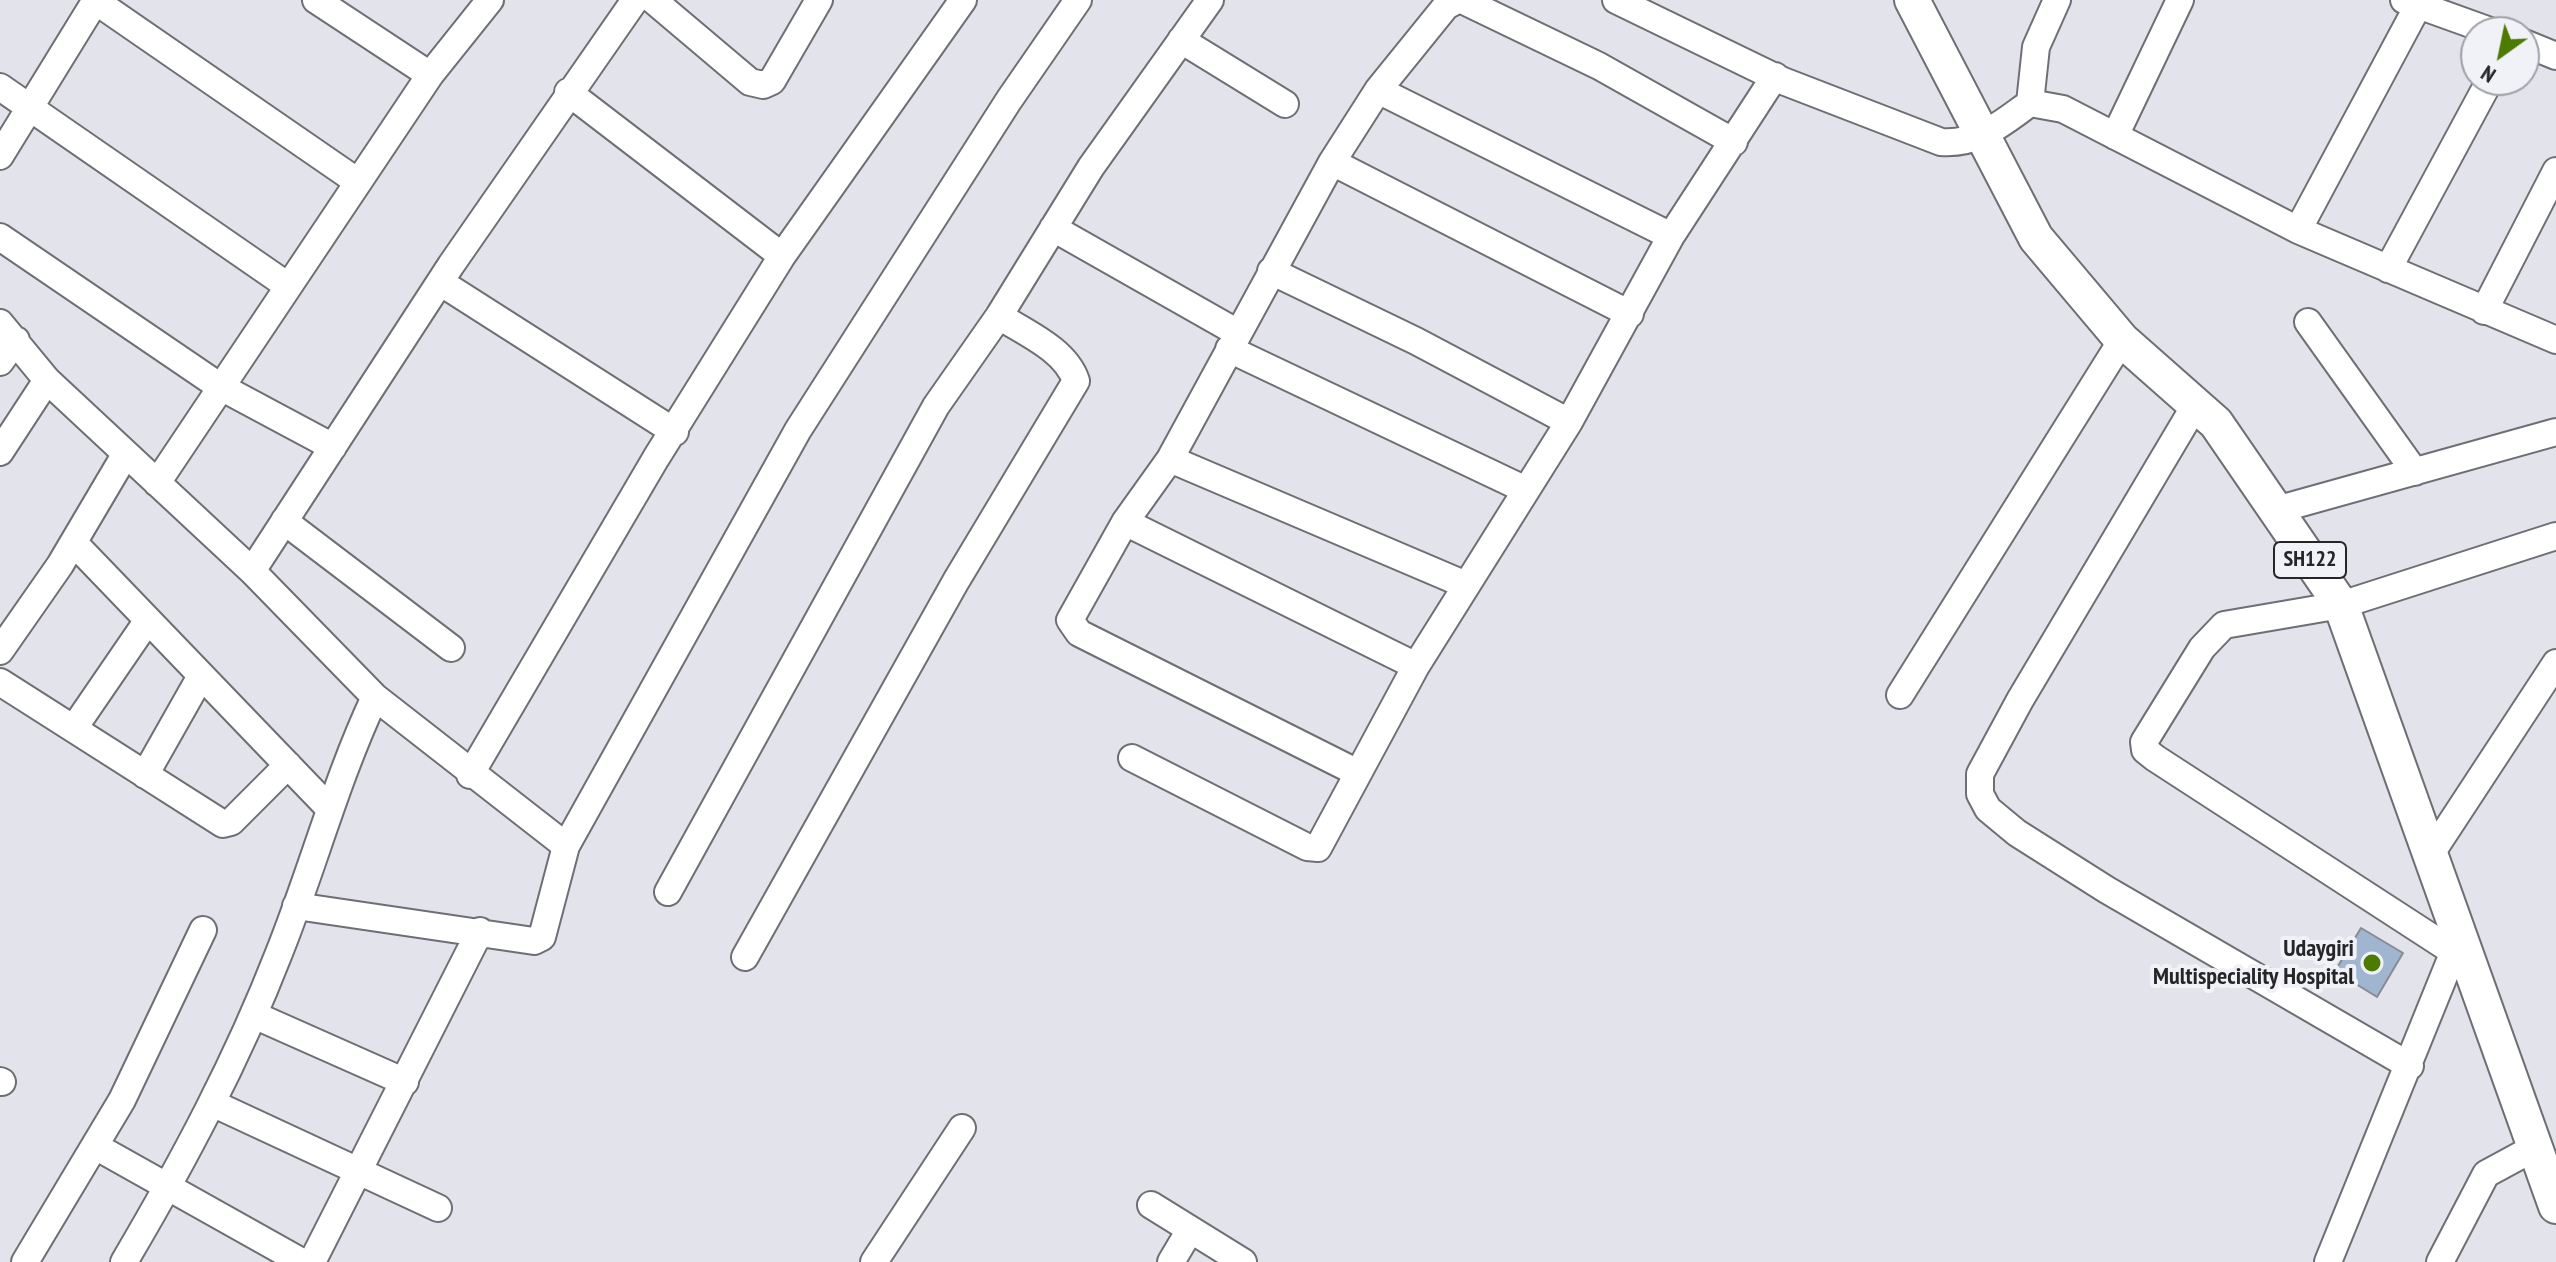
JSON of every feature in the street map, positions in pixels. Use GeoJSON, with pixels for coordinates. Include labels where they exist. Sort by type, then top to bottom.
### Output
{"type":"FeatureCollection","features":[{"type":"Feature","properties":{"kind":"main road","name":"SH122"},"geometry":{"type":"LineString","coordinates":[[1912,0],[2036,238],[2122,340],[2216,423],[2341,605],[2432,852],[2457,944],[2556,1206]]}},
{"type":"Feature","properties":{"kind":"street"},"geometry":{"type":"LineString","coordinates":[[0,156],[95,0],[358,182]]}},
{"type":"Feature","properties":{"kind":"street"},"geometry":{"type":"LineString","coordinates":[[316,0],[430,75]]}},
{"type":"Feature","properties":{"kind":"street"},"geometry":{"type":"LineString","coordinates":[[157,483],[219,386],[430,75],[490,0]]}},
{"type":"Feature","properties":{"kind":"street"},"geometry":{"type":"LineString","coordinates":[[252,571],[440,282],[568,92],[635,0]]}},
{"type":"Feature","properties":{"kind":"street"},"geometry":{"type":"LineString","coordinates":[[653,0],[750,82],[763,85],[772,81],[819,0]]}},
{"type":"Feature","properties":{"kind":"street"},"geometry":{"type":"LineString","coordinates":[[470,775],[782,256],[963,0]]}},
{"type":"Feature","properties":{"kind":"street"},"geometry":{"type":"LineString","coordinates":[[296,906],[534,941],[542,937],[562,863],[798,430],[1009,100],[1078,0]]}},
{"type":"Feature","properties":{"kind":"street"},"geometry":{"type":"LineString","coordinates":[[668,892],[936,406],[999,316],[1091,167],[1210,0]]}},
{"type":"Feature","properties":{"kind":"street"},"geometry":{"type":"LineString","coordinates":[[1358,773],[1079,633],[1072,625],[1071,612],[1125,522],[1170,459],[1332,162],[1378,90],[1446,6],[1459,0],[1599,66],[1734,142]]}},
{"type":"Feature","properties":{"kind":"street"},"geometry":{"type":"LineString","coordinates":[[1616,0],[1655,8],[1775,76],[1928,139],[1954,143],[1983,137],[2030,103],[2063,109],[2298,230],[2556,340]]}},
{"type":"Feature","properties":{"kind":"street"},"geometry":{"type":"LineString","coordinates":[[2030,103],[2036,47],[2057,0]]}},
{"type":"Feature","properties":{"kind":"street"},"geometry":{"type":"LineString","coordinates":[[2115,136],[2180,0]]}},
{"type":"Feature","properties":{"kind":"street"},"geometry":{"type":"LineString","coordinates":[[2298,230],[2414,2],[2460,19]]}},
{"type":"Feature","properties":{"kind":"street"},"geometry":{"type":"LineString","coordinates":[[1181,40],[1285,104]]}},
{"type":"Feature","properties":{"kind":"street"},"geometry":{"type":"LineString","coordinates":[[1132,758],[1313,849],[1323,843],[1416,666],[1569,422],[1671,236],[1775,76]]}},
{"type":"Feature","properties":{"kind":"street"},"geometry":{"type":"LineString","coordinates":[[0,87],[288,286]]}},
{"type":"Feature","properties":{"kind":"street"},"geometry":{"type":"LineString","coordinates":[[1378,90],[1671,236]]}},
{"type":"Feature","properties":{"kind":"street"},"geometry":{"type":"LineString","coordinates":[[568,92],[782,256]]}},
{"type":"Feature","properties":{"kind":"street"},"geometry":{"type":"LineString","coordinates":[[2388,269],[2481,96]]}},
{"type":"Feature","properties":{"kind":"street"},"geometry":{"type":"LineString","coordinates":[[1332,162],[1630,314]]}},
{"type":"Feature","properties":{"kind":"street"},"geometry":{"type":"LineString","coordinates":[[2484,311],[2556,171]]}},
{"type":"Feature","properties":{"kind":"street"},"geometry":{"type":"LineString","coordinates":[[1053,228],[1234,341],[1526,490]]}},
{"type":"Feature","properties":{"kind":"street"},"geometry":{"type":"LineString","coordinates":[[0,237],[219,386],[333,447]]}},
{"type":"Feature","properties":{"kind":"street"},"geometry":{"type":"LineString","coordinates":[[1271,271],[1416,341],[1569,422]]}},
{"type":"Feature","properties":{"kind":"street"},"geometry":{"type":"LineString","coordinates":[[440,282],[675,432]]}},
{"type":"Feature","properties":{"kind":"street"},"geometry":{"type":"LineString","coordinates":[[745,957],[956,581],[1076,381],[1072,368],[1063,357],[999,316]]}},
{"type":"Feature","properties":{"kind":"street"},"geometry":{"type":"LineString","coordinates":[[2308,322],[2415,472]]}},
{"type":"Feature","properties":{"kind":"street"},"geometry":{"type":"LineString","coordinates":[[8,331],[47,380],[252,571],[375,697],[470,775],[562,863]]}},
{"type":"Feature","properties":{"kind":"street"},"geometry":{"type":"LineString","coordinates":[[0,362],[8,331]]}},
{"type":"Feature","properties":{"kind":"street"},"geometry":{"type":"LineString","coordinates":[[1900,695],[2122,340]]}},
{"type":"Feature","properties":{"kind":"street"},"geometry":{"type":"LineString","coordinates":[[0,452],[47,380]]}},
{"type":"Feature","properties":{"kind":"street"},"geometry":{"type":"LineString","coordinates":[[2196,404],[2020,700],[1980,774],[1980,794],[1988,809],[2017,833],[2094,882],[2410,1066]]}},
{"type":"Feature","properties":{"kind":"street"},"geometry":{"type":"LineString","coordinates":[[2276,510],[2556,432]]}},
{"type":"Feature","properties":{"kind":"street"},"geometry":{"type":"LineString","coordinates":[[0,651],[74,543],[125,455]]}},
{"type":"Feature","properties":{"kind":"street"},"geometry":{"type":"LineString","coordinates":[[1170,459],[1466,585]]}},
{"type":"Feature","properties":{"kind":"street"},"geometry":{"type":"LineString","coordinates":[[284,521],[451,648]]}},
{"type":"Feature","properties":{"kind":"street"},"geometry":{"type":"LineString","coordinates":[[1125,522],[1416,666]]}},
{"type":"Feature","properties":{"kind":"street"},"geometry":{"type":"LineString","coordinates":[[2328,1262],[2457,944],[2145,750],[2147,734],[2211,634],[2224,625],[2341,605],[2556,536]]}},
{"type":"Feature","properties":{"kind":"street"},"geometry":{"type":"LineString","coordinates":[[74,543],[288,765],[322,831]]}},
{"type":"Feature","properties":{"kind":"street"},"geometry":{"type":"LineString","coordinates":[[74,728],[148,620]]}},
{"type":"Feature","properties":{"kind":"street"},"geometry":{"type":"LineString","coordinates":[[2432,852],[2556,663]]}},
{"type":"Feature","properties":{"kind":"street"},"geometry":{"type":"LineString","coordinates":[[145,775],[201,676]]}},
{"type":"Feature","properties":{"kind":"street"},"geometry":{"type":"LineString","coordinates":[[0,682],[223,824],[231,822],[288,765]]}},
{"type":"Feature","properties":{"kind":"street"},"geometry":{"type":"LineString","coordinates":[[124,1262],[168,1187],[254,1015],[375,697]]}},
{"type":"Feature","properties":{"kind":"street"},"geometry":{"type":"LineString","coordinates":[[25,1262],[122,1100],[203,930]]}},
{"type":"Feature","properties":{"kind":"street"},"geometry":{"type":"LineString","coordinates":[[312,1262],[361,1172],[480,931]]}},
{"type":"Feature","properties":{"kind":"street"},"geometry":{"type":"LineString","coordinates":[[254,1015],[405,1082]]}},
{"type":"Feature","properties":{"kind":"street"},"geometry":{"type":"LineString","coordinates":[[212,1103],[438,1208]]}},
{"type":"Feature","properties":{"kind":"street"},"geometry":{"type":"LineString","coordinates":[[874,1262],[962,1128]]}},
{"type":"Feature","properties":{"kind":"street"},"geometry":{"type":"LineString","coordinates":[[95,1146],[168,1187],[269,1254],[302,1262]]}},
{"type":"Feature","properties":{"kind":"street"},"geometry":{"type":"LineString","coordinates":[[2440,1262],[2486,1174],[2534,1148]]}},
{"type":"Feature","properties":{"kind":"street"},"geometry":{"type":"LineString","coordinates":[[1151,1205],[1243,1262]]}},
{"type":"Feature","properties":{"kind":"street"},"geometry":{"type":"LineString","coordinates":[[1171,1262],[1190,1230]]}},
{"type":"Feature","properties":{"kind":"building"},"geometry":{"type":"Polygon","coordinates":[[[2361,928],[2403,953],[2377,997],[2335,971],[2361,928]]]}},
{"type":"Feature","properties":{"kind":"place","name":"Udaygiri Multispeciality Hospital"},"geometry":{"type":"Point","coordinates":[2372,963]}}]}
